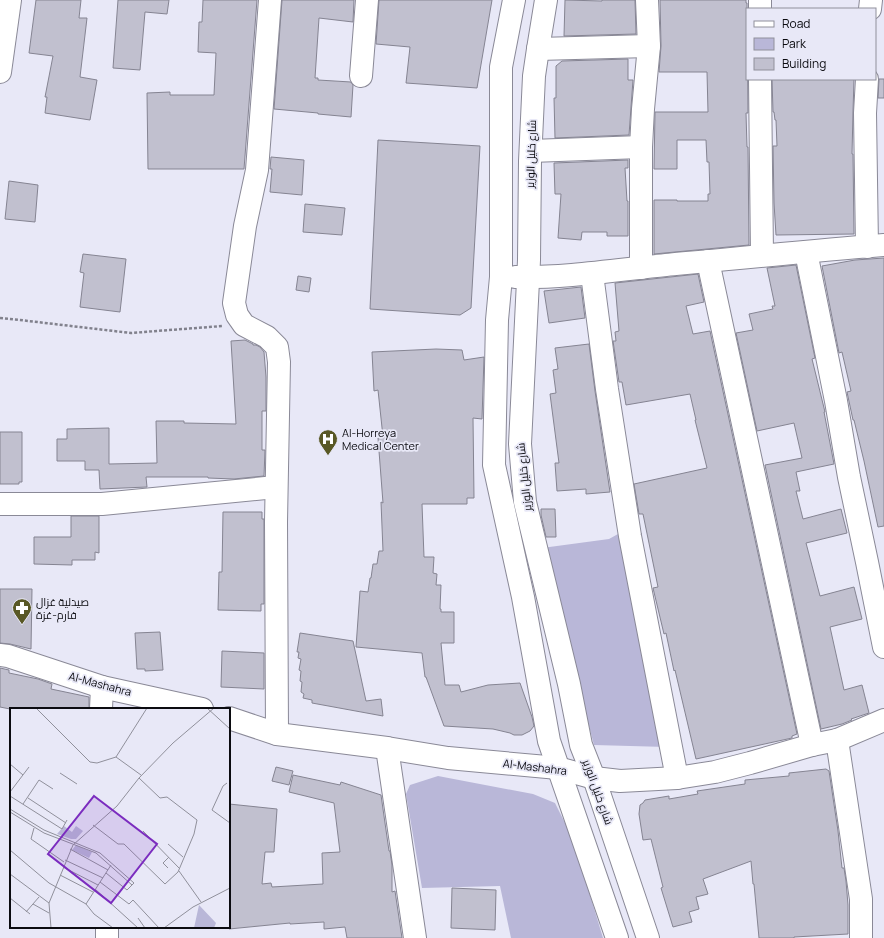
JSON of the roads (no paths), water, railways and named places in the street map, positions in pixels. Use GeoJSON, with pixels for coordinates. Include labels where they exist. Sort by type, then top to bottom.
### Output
{"type":"FeatureCollection","features":[{"type":"Feature","properties":{"kind":"street"},"geometry":{"type":"LineString","coordinates":[[0,72],[10,0]]}},
{"type":"Feature","properties":{"kind":"street"},"geometry":{"type":"LineString","coordinates":[[270,0],[257,170],[245,226],[234,303],[237,315],[244,325],[267,337],[277,347],[279,362],[276,487],[277,734]]}},
{"type":"Feature","properties":{"kind":"street"},"geometry":{"type":"LineString","coordinates":[[361,76],[367,0]]}},
{"type":"Feature","properties":{"kind":"street","name":"شارع خليل الوزير"},"geometry":{"type":"LineString","coordinates":[[514,0],[501,67],[501,277],[497,320],[494,465],[523,597],[549,741],[617,938]]}},
{"type":"Feature","properties":{"kind":"street","name":"شارع خليل الوزير"},"geometry":{"type":"LineString","coordinates":[[546,0],[534,76],[529,260],[520,444],[525,502],[569,684],[581,745],[594,778],[648,938]]}},
{"type":"Feature","properties":{"kind":"street"},"geometry":{"type":"LineString","coordinates":[[641,268],[641,147],[649,46],[647,0]]}},
{"type":"Feature","properties":{"kind":"street"},"geometry":{"type":"LineString","coordinates":[[538,49],[649,46]]}},
{"type":"Feature","properties":{"kind":"street"},"geometry":{"type":"LineString","coordinates":[[760,80],[762,255]]}},
{"type":"Feature","properties":{"kind":"street"},"geometry":{"type":"LineString","coordinates":[[501,277],[592,274],[762,255],[876,246],[865,113],[867,80]]}},
{"type":"Feature","properties":{"kind":"street"},"geometry":{"type":"LineString","coordinates":[[531,151],[641,147]]}},
{"type":"Feature","properties":{"kind":"street"},"geometry":{"type":"LineString","coordinates":[[806,252],[836,401],[849,477],[884,647]]}},
{"type":"Feature","properties":{"kind":"street"},"geometry":{"type":"LineString","coordinates":[[708,261],[812,745]]}},
{"type":"Feature","properties":{"kind":"street"},"geometry":{"type":"LineString","coordinates":[[592,274],[607,390],[630,536],[677,778]]}},
{"type":"Feature","properties":{"kind":"street"},"geometry":{"type":"LineString","coordinates":[[0,504],[102,504],[276,487]]}},
{"type":"Feature","properties":{"kind":"street","name":"Al-Mashahra"},"geometry":{"type":"LineString","coordinates":[[0,655],[8,656],[102,687],[197,708]]}},
{"type":"Feature","properties":{"kind":"street"},"geometry":{"type":"LineString","coordinates":[[101,708],[102,687]]}},
{"type":"Feature","properties":{"kind":"street","name":"Al-Mashahra"},"geometry":{"type":"LineString","coordinates":[[230,718],[277,734],[387,748],[448,758],[558,768],[594,778],[620,781],[677,778],[722,770],[812,745],[837,740],[884,720]]}},
{"type":"Feature","properties":{"kind":"street"},"geometry":{"type":"LineString","coordinates":[[837,740],[861,899],[861,938]]}},
{"type":"Feature","properties":{"kind":"street"},"geometry":{"type":"LineString","coordinates":[[387,748],[415,938]]}},
{"type":"Feature","properties":{"kind":"place","name":"Al-Horreya Medical Center"},"geometry":{"type":"Point","coordinates":[328,456]}},
{"type":"Feature","properties":{"kind":"place","name":"صيدلية غزال فارم-غزة"},"geometry":{"type":"Point","coordinates":[22,625]}}]}
